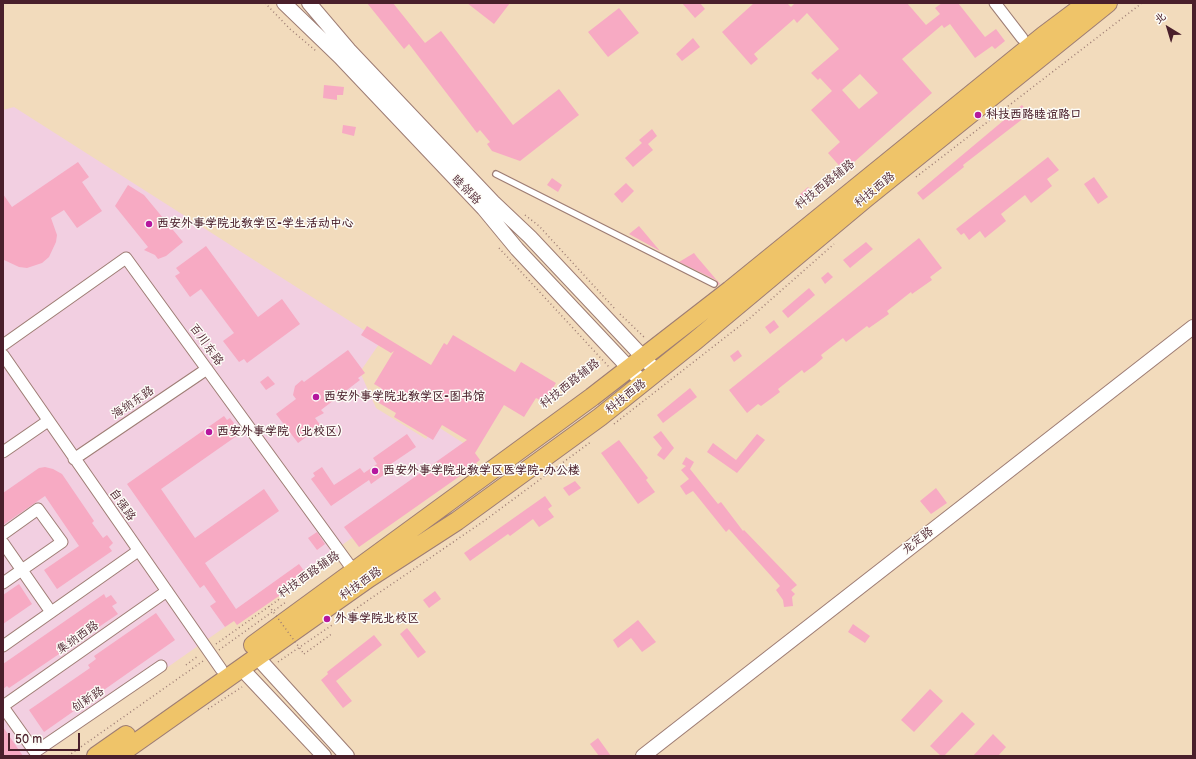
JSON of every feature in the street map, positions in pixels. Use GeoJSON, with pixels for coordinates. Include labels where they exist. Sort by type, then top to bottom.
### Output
{"type":"FeatureCollection","features":[{"type":"Feature","properties":{"kind":"main road","name":"科技西路"},"geometry":{"type":"LineString","coordinates":[[96,756],[213,658],[353,570],[616,368],[643,357],[730,290],[1043,36],[1087,3]]}},
{"type":"Feature","properties":{"kind":"main road","name":"科技西路"},"geometry":{"type":"LineString","coordinates":[[117,756],[369,578],[457,521],[640,393],[866,198],[1108,3]]}},
{"type":"Feature","properties":{"kind":"street","name":"睦邻路"},"geometry":{"type":"LineString","coordinates":[[284,3],[340,57],[484,209],[616,368],[640,393]]}},
{"type":"Feature","properties":{"kind":"street","name":"睦邻路"},"geometry":{"type":"LineString","coordinates":[[309,3],[349,50],[472,180],[530,237],[643,357],[669,369]]}},
{"type":"Feature","properties":{"kind":"street"},"geometry":{"type":"LineString","coordinates":[[995,3],[1022,38]]}},
{"type":"Feature","properties":{"kind":"street","name":"百川东路"},"geometry":{"type":"LineString","coordinates":[[3,345],[126,258],[353,570]]}},
{"type":"Feature","properties":{"kind":"street","name":"龙定路"},"geometry":{"type":"LineString","coordinates":[[643,756],[1193,327]]}},
{"type":"Feature","properties":{"kind":"street","name":"自强路"},"geometry":{"type":"LineString","coordinates":[[3,356],[213,658]]}},
{"type":"Feature","properties":{"kind":"street","name":"海纳东路"},"geometry":{"type":"LineString","coordinates":[[74,459],[207,369]]}},
{"type":"Feature","properties":{"kind":"street"},"geometry":{"type":"LineString","coordinates":[[3,452],[48,421]]}},
{"type":"Feature","properties":{"kind":"street"},"geometry":{"type":"LineString","coordinates":[[3,534],[38,509],[62,542],[3,583]]}},
{"type":"Feature","properties":{"kind":"street"},"geometry":{"type":"LineString","coordinates":[[3,543],[51,612]]}},
{"type":"Feature","properties":{"kind":"street"},"geometry":{"type":"LineString","coordinates":[[3,646],[138,551]]}},
{"type":"Feature","properties":{"kind":"street","name":"集纳西路"},"geometry":{"type":"LineString","coordinates":[[3,706],[167,592]]}},
{"type":"Feature","properties":{"kind":"street"},"geometry":{"type":"LineString","coordinates":[[257,657],[347,756]]}},
{"type":"Feature","properties":{"kind":"street","name":"创新路"},"geometry":{"type":"LineString","coordinates":[[3,706],[35,752],[161,666]]}},
{"type":"Feature","properties":{"kind":"street"},"geometry":{"type":"LineString","coordinates":[[241,668],[324,756]]}},
{"type":"Feature","properties":{"kind":"lane"},"geometry":{"type":"LineString","coordinates":[[496,174],[714,284]]}},
{"type":"Feature","properties":{"kind":"path"},"geometry":{"type":"LineString","coordinates":[[265,3],[290,30],[318,53]]}},
{"type":"Feature","properties":{"kind":"path"},"geometry":{"type":"LineString","coordinates":[[523,213],[539,226],[620,314],[645,338],[650,334]]}},
{"type":"Feature","properties":{"kind":"path"},"geometry":{"type":"LineString","coordinates":[[496,243],[510,261],[616,368]]}},
{"type":"Feature","properties":{"kind":"path"},"geometry":{"type":"LineString","coordinates":[[186,665],[213,658],[269,606],[295,588]]}},
{"type":"Feature","properties":{"kind":"path","name":"科技西路辅路"},"geometry":{"type":"LineString","coordinates":[[68,756],[213,658],[287,602]]}},
{"type":"Feature","properties":{"kind":"path"},"geometry":{"type":"LineString","coordinates":[[269,606],[304,654],[333,633]]}},
{"type":"Feature","properties":{"kind":"shaded area","name":"西安外事学院（北校区）"},"geometry":{"type":"Polygon","coordinates":[[[14,107],[381,341],[360,372],[376,408],[426,439],[435,425],[476,451],[41,756],[3,756],[3,110],[14,107]]]}},
{"type":"Feature","properties":{"kind":"building"},"geometry":{"type":"Polygon","coordinates":[[[367,3],[393,3],[425,43],[441,31],[513,125],[559,89],[579,115],[520,161],[492,151],[487,144],[490,142],[480,130],[477,133],[409,44],[404,49],[367,3]]]}},
{"type":"Feature","properties":{"kind":"building"},"geometry":{"type":"Polygon","coordinates":[[[467,3],[510,3],[494,24],[467,3]]]}},
{"type":"Feature","properties":{"kind":"building"},"geometry":{"type":"Polygon","coordinates":[[[682,3],[700,3],[705,9],[695,18],[682,3]]]}},
{"type":"Feature","properties":{"kind":"building"},"geometry":{"type":"Polygon","coordinates":[[[754,3],[787,3],[791,7],[795,3],[907,3],[926,25],[940,14],[935,8],[942,3],[958,3],[985,37],[996,29],[1005,41],[995,49],[992,46],[975,58],[950,24],[944,28],[942,25],[902,59],[932,93],[844,171],[828,153],[840,142],[811,110],[832,91],[820,78],[818,80],[811,73],[839,49],[807,13],[797,23],[794,19],[754,54],[758,59],[751,65],[722,32],[754,3]],[[860,74],[842,90],[859,109],[878,93],[860,74]]]}},
{"type":"Feature","properties":{"kind":"building"},"geometry":{"type":"Polygon","coordinates":[[[619,8],[639,33],[608,57],[588,32],[619,8]]]}},
{"type":"Feature","properties":{"kind":"building"},"geometry":{"type":"Polygon","coordinates":[[[693,38],[700,47],[682,61],[676,54],[693,38]]]}},
{"type":"Feature","properties":{"kind":"building"},"geometry":{"type":"Polygon","coordinates":[[[324,85],[344,87],[343,95],[337,95],[337,100],[323,98],[324,85]]]}},
{"type":"Feature","properties":{"kind":"building"},"geometry":{"type":"Polygon","coordinates":[[[1022,105],[1029,114],[963,165],[964,167],[923,200],[917,193],[1022,105]]]}},
{"type":"Feature","properties":{"kind":"building"},"geometry":{"type":"Polygon","coordinates":[[[343,125],[356,127],[354,136],[342,133],[343,125]]]}},
{"type":"Feature","properties":{"kind":"building"},"geometry":{"type":"Polygon","coordinates":[[[652,129],[657,136],[648,144],[653,150],[633,167],[625,158],[642,143],[639,140],[652,129]]]}},
{"type":"Feature","properties":{"kind":"building"},"geometry":{"type":"Polygon","coordinates":[[[1048,157],[1059,170],[1047,179],[1052,186],[1031,203],[1025,195],[1001,214],[1006,221],[985,238],[980,231],[969,240],[964,233],[961,235],[956,229],[1048,157]]]}},
{"type":"Feature","properties":{"kind":"building"},"geometry":{"type":"Polygon","coordinates":[[[78,162],[89,177],[82,182],[102,211],[77,228],[64,210],[51,218],[57,235],[56,242],[49,257],[42,263],[27,268],[19,267],[4,260],[3,194],[12,207],[78,162]]]}},
{"type":"Feature","properties":{"kind":"building"},"geometry":{"type":"Polygon","coordinates":[[[1094,177],[1108,197],[1098,204],[1084,184],[1094,177]]]}},
{"type":"Feature","properties":{"kind":"building"},"geometry":{"type":"Polygon","coordinates":[[[552,178],[562,185],[558,192],[547,185],[552,178]]]}},
{"type":"Feature","properties":{"kind":"building"},"geometry":{"type":"Polygon","coordinates":[[[626,183],[634,191],[622,203],[614,194],[626,183]]]}},
{"type":"Feature","properties":{"kind":"building","name":"西安外事学院北教学区-学生活动中心"},"geometry":{"type":"Polygon","coordinates":[[[128,185],[144,195],[183,242],[166,256],[158,259],[155,255],[144,250],[148,247],[115,206],[128,185]]]}},
{"type":"Feature","properties":{"kind":"building"},"geometry":{"type":"Polygon","coordinates":[[[808,187],[814,194],[804,203],[798,196],[808,187]]]}},
{"type":"Feature","properties":{"kind":"building"},"geometry":{"type":"Polygon","coordinates":[[[639,226],[660,251],[629,234],[639,226]]]}},
{"type":"Feature","properties":{"kind":"building"},"geometry":{"type":"Polygon","coordinates":[[[919,238],[942,268],[930,277],[932,280],[912,294],[911,292],[887,311],[889,314],[869,328],[867,326],[846,342],[843,338],[821,355],[823,358],[815,365],[804,373],[802,370],[778,389],[780,392],[761,406],[758,404],[747,413],[729,390],[919,238]]]}},
{"type":"Feature","properties":{"kind":"building"},"geometry":{"type":"Polygon","coordinates":[[[866,242],[873,249],[850,268],[843,260],[866,242]]]}},
{"type":"Feature","properties":{"kind":"building"},"geometry":{"type":"Polygon","coordinates":[[[206,246],[258,317],[282,299],[300,324],[247,363],[244,359],[239,362],[223,341],[234,333],[201,289],[190,297],[175,276],[180,273],[176,268],[206,246]]]}},
{"type":"Feature","properties":{"kind":"building"},"geometry":{"type":"Polygon","coordinates":[[[694,253],[720,284],[718,285],[716,280],[679,262],[694,253]]]}},
{"type":"Feature","properties":{"kind":"building"},"geometry":{"type":"Polygon","coordinates":[[[828,272],[833,277],[825,284],[821,278],[828,272]]]}},
{"type":"Feature","properties":{"kind":"building"},"geometry":{"type":"Polygon","coordinates":[[[809,288],[815,295],[788,318],[782,311],[809,288]]]}},
{"type":"Feature","properties":{"kind":"building"},"geometry":{"type":"Polygon","coordinates":[[[774,320],[779,327],[770,334],[765,327],[774,320]]]}},
{"type":"Feature","properties":{"kind":"building"},"geometry":{"type":"Polygon","coordinates":[[[367,326],[431,365],[444,343],[447,345],[453,335],[515,372],[521,362],[556,383],[544,402],[536,398],[524,417],[504,405],[475,453],[480,460],[476,463],[477,464],[359,547],[344,527],[467,440],[442,425],[433,440],[394,417],[396,413],[374,400],[381,388],[374,384],[394,351],[391,353],[361,335],[367,326]]]}},
{"type":"Feature","properties":{"kind":"building","name":"西安外事学院北教学区-图书馆"},"geometry":{"type":"Polygon","coordinates":[[[348,350],[365,373],[358,378],[360,380],[321,410],[324,413],[315,418],[321,426],[298,443],[276,414],[296,399],[293,395],[295,386],[302,380],[304,382],[348,350]]]}},
{"type":"Feature","properties":{"kind":"building"},"geometry":{"type":"Polygon","coordinates":[[[738,350],[742,356],[734,362],[730,356],[738,350]]]}},
{"type":"Feature","properties":{"kind":"building"},"geometry":{"type":"Polygon","coordinates":[[[268,376],[275,384],[266,390],[260,382],[268,376]]]}},
{"type":"Feature","properties":{"kind":"building"},"geometry":{"type":"Polygon","coordinates":[[[690,388],[697,397],[663,423],[657,415],[690,388]]]}},
{"type":"Feature","properties":{"kind":"building"},"geometry":{"type":"Polygon","coordinates":[[[224,416],[227,420],[230,418],[237,427],[234,429],[238,435],[161,489],[195,538],[264,489],[279,511],[205,563],[236,609],[299,564],[308,576],[237,625],[234,621],[225,627],[210,606],[216,602],[204,585],[200,588],[127,484],[224,416]]]}},
{"type":"Feature","properties":{"kind":"building"},"geometry":{"type":"Polygon","coordinates":[[[661,431],[674,448],[664,460],[657,455],[662,448],[653,437],[661,431]]]}},
{"type":"Feature","properties":{"kind":"building","name":"西安外事学院北教学区医学院-办公楼"},"geometry":{"type":"Polygon","coordinates":[[[407,434],[416,447],[382,470],[385,474],[371,484],[369,480],[331,506],[311,479],[315,476],[313,473],[322,467],[334,485],[360,468],[364,473],[377,464],[373,458],[407,434]]]}},
{"type":"Feature","properties":{"kind":"building"},"geometry":{"type":"Polygon","coordinates":[[[757,434],[765,440],[737,473],[707,452],[713,443],[736,460],[757,434]]]}},
{"type":"Feature","properties":{"kind":"building"},"geometry":{"type":"Polygon","coordinates":[[[619,440],[648,478],[646,480],[655,492],[638,504],[601,453],[619,440]]]}},
{"type":"Feature","properties":{"kind":"building"},"geometry":{"type":"Polygon","coordinates":[[[686,457],[694,462],[690,469],[718,504],[721,502],[743,531],[744,530],[797,585],[791,590],[795,594],[792,597],[793,606],[784,607],[783,600],[776,590],[780,586],[729,529],[726,532],[693,491],[686,495],[680,486],[689,479],[681,470],[686,466],[682,464],[686,457]]]}},
{"type":"Feature","properties":{"kind":"building"},"geometry":{"type":"Polygon","coordinates":[[[45,467],[62,474],[94,521],[92,523],[103,538],[107,535],[113,543],[109,547],[112,551],[57,589],[44,570],[79,546],[45,496],[3,525],[3,493],[39,468],[45,467]]]}},
{"type":"Feature","properties":{"kind":"building"},"geometry":{"type":"Polygon","coordinates":[[[575,481],[581,488],[569,496],[563,488],[575,481]]]}},
{"type":"Feature","properties":{"kind":"building"},"geometry":{"type":"Polygon","coordinates":[[[936,488],[947,503],[931,514],[920,501],[936,488]]]}},
{"type":"Feature","properties":{"kind":"building"},"geometry":{"type":"Polygon","coordinates":[[[545,496],[552,506],[548,509],[554,517],[539,527],[533,519],[510,536],[508,534],[470,561],[464,553],[545,496]]]}},
{"type":"Feature","properties":{"kind":"building"},"geometry":{"type":"Polygon","coordinates":[[[317,532],[325,544],[317,550],[308,538],[317,532]]]}},
{"type":"Feature","properties":{"kind":"building"},"geometry":{"type":"Polygon","coordinates":[[[19,584],[32,604],[3,624],[3,595],[19,584]]]}},
{"type":"Feature","properties":{"kind":"building"},"geometry":{"type":"Polygon","coordinates":[[[435,591],[441,599],[429,608],[423,600],[435,591]]]}},
{"type":"Feature","properties":{"kind":"building"},"geometry":{"type":"Polygon","coordinates":[[[104,594],[106,598],[111,595],[117,603],[112,606],[118,614],[9,688],[7,686],[3,689],[3,664],[104,594]]]}},
{"type":"Feature","properties":{"kind":"building"},"geometry":{"type":"Polygon","coordinates":[[[156,613],[175,640],[44,732],[29,710],[90,668],[88,665],[96,659],[94,656],[156,613]]]}},
{"type":"Feature","properties":{"kind":"building"},"geometry":{"type":"Polygon","coordinates":[[[638,620],[656,642],[642,652],[631,638],[618,648],[613,640],[638,620]]]}},
{"type":"Feature","properties":{"kind":"building"},"geometry":{"type":"Polygon","coordinates":[[[853,624],[870,636],[865,643],[848,632],[853,624]]]}},
{"type":"Feature","properties":{"kind":"building"},"geometry":{"type":"Polygon","coordinates":[[[407,628],[426,652],[418,658],[400,634],[407,628]]]}},
{"type":"Feature","properties":{"kind":"building"},"geometry":{"type":"Polygon","coordinates":[[[374,635],[382,645],[336,681],[352,701],[343,708],[321,680],[328,674],[327,672],[374,635]]]}},
{"type":"Feature","properties":{"kind":"building"},"geometry":{"type":"Polygon","coordinates":[[[930,689],[943,701],[914,732],[901,720],[930,689]]]}},
{"type":"Feature","properties":{"kind":"building"},"geometry":{"type":"Polygon","coordinates":[[[962,712],[975,724],[944,756],[941,756],[930,746],[962,712]]]}},
{"type":"Feature","properties":{"kind":"building"},"geometry":{"type":"Polygon","coordinates":[[[3,727],[23,756],[3,756],[3,727]]]}},
{"type":"Feature","properties":{"kind":"building"},"geometry":{"type":"Polygon","coordinates":[[[993,734],[1006,747],[998,756],[973,756],[993,734]]]}},
{"type":"Feature","properties":{"kind":"building"},"geometry":{"type":"Polygon","coordinates":[[[598,738],[611,756],[599,756],[590,744],[598,738]]]}},
{"type":"Feature","properties":{"kind":"place","name":"科技西路睦谊路口"},"geometry":{"type":"Point","coordinates":[978,115]}},
{"type":"Feature","properties":{"kind":"place","name":"西安外事学院北教学区-学生活动中心"},"geometry":{"type":"Point","coordinates":[149,224]}},
{"type":"Feature","properties":{"kind":"place","name":"西安外事学院北教学区-图书馆"},"geometry":{"type":"Point","coordinates":[316,397]}},
{"type":"Feature","properties":{"kind":"place","name":"西安外事学院（北校区）"},"geometry":{"type":"Point","coordinates":[209,432]}},
{"type":"Feature","properties":{"kind":"place","name":"西安外事学院北教学区医学院-办公楼"},"geometry":{"type":"Point","coordinates":[375,471]}},
{"type":"Feature","properties":{"kind":"place","name":"外事学院北校区"},"geometry":{"type":"Point","coordinates":[327,619]}}]}
